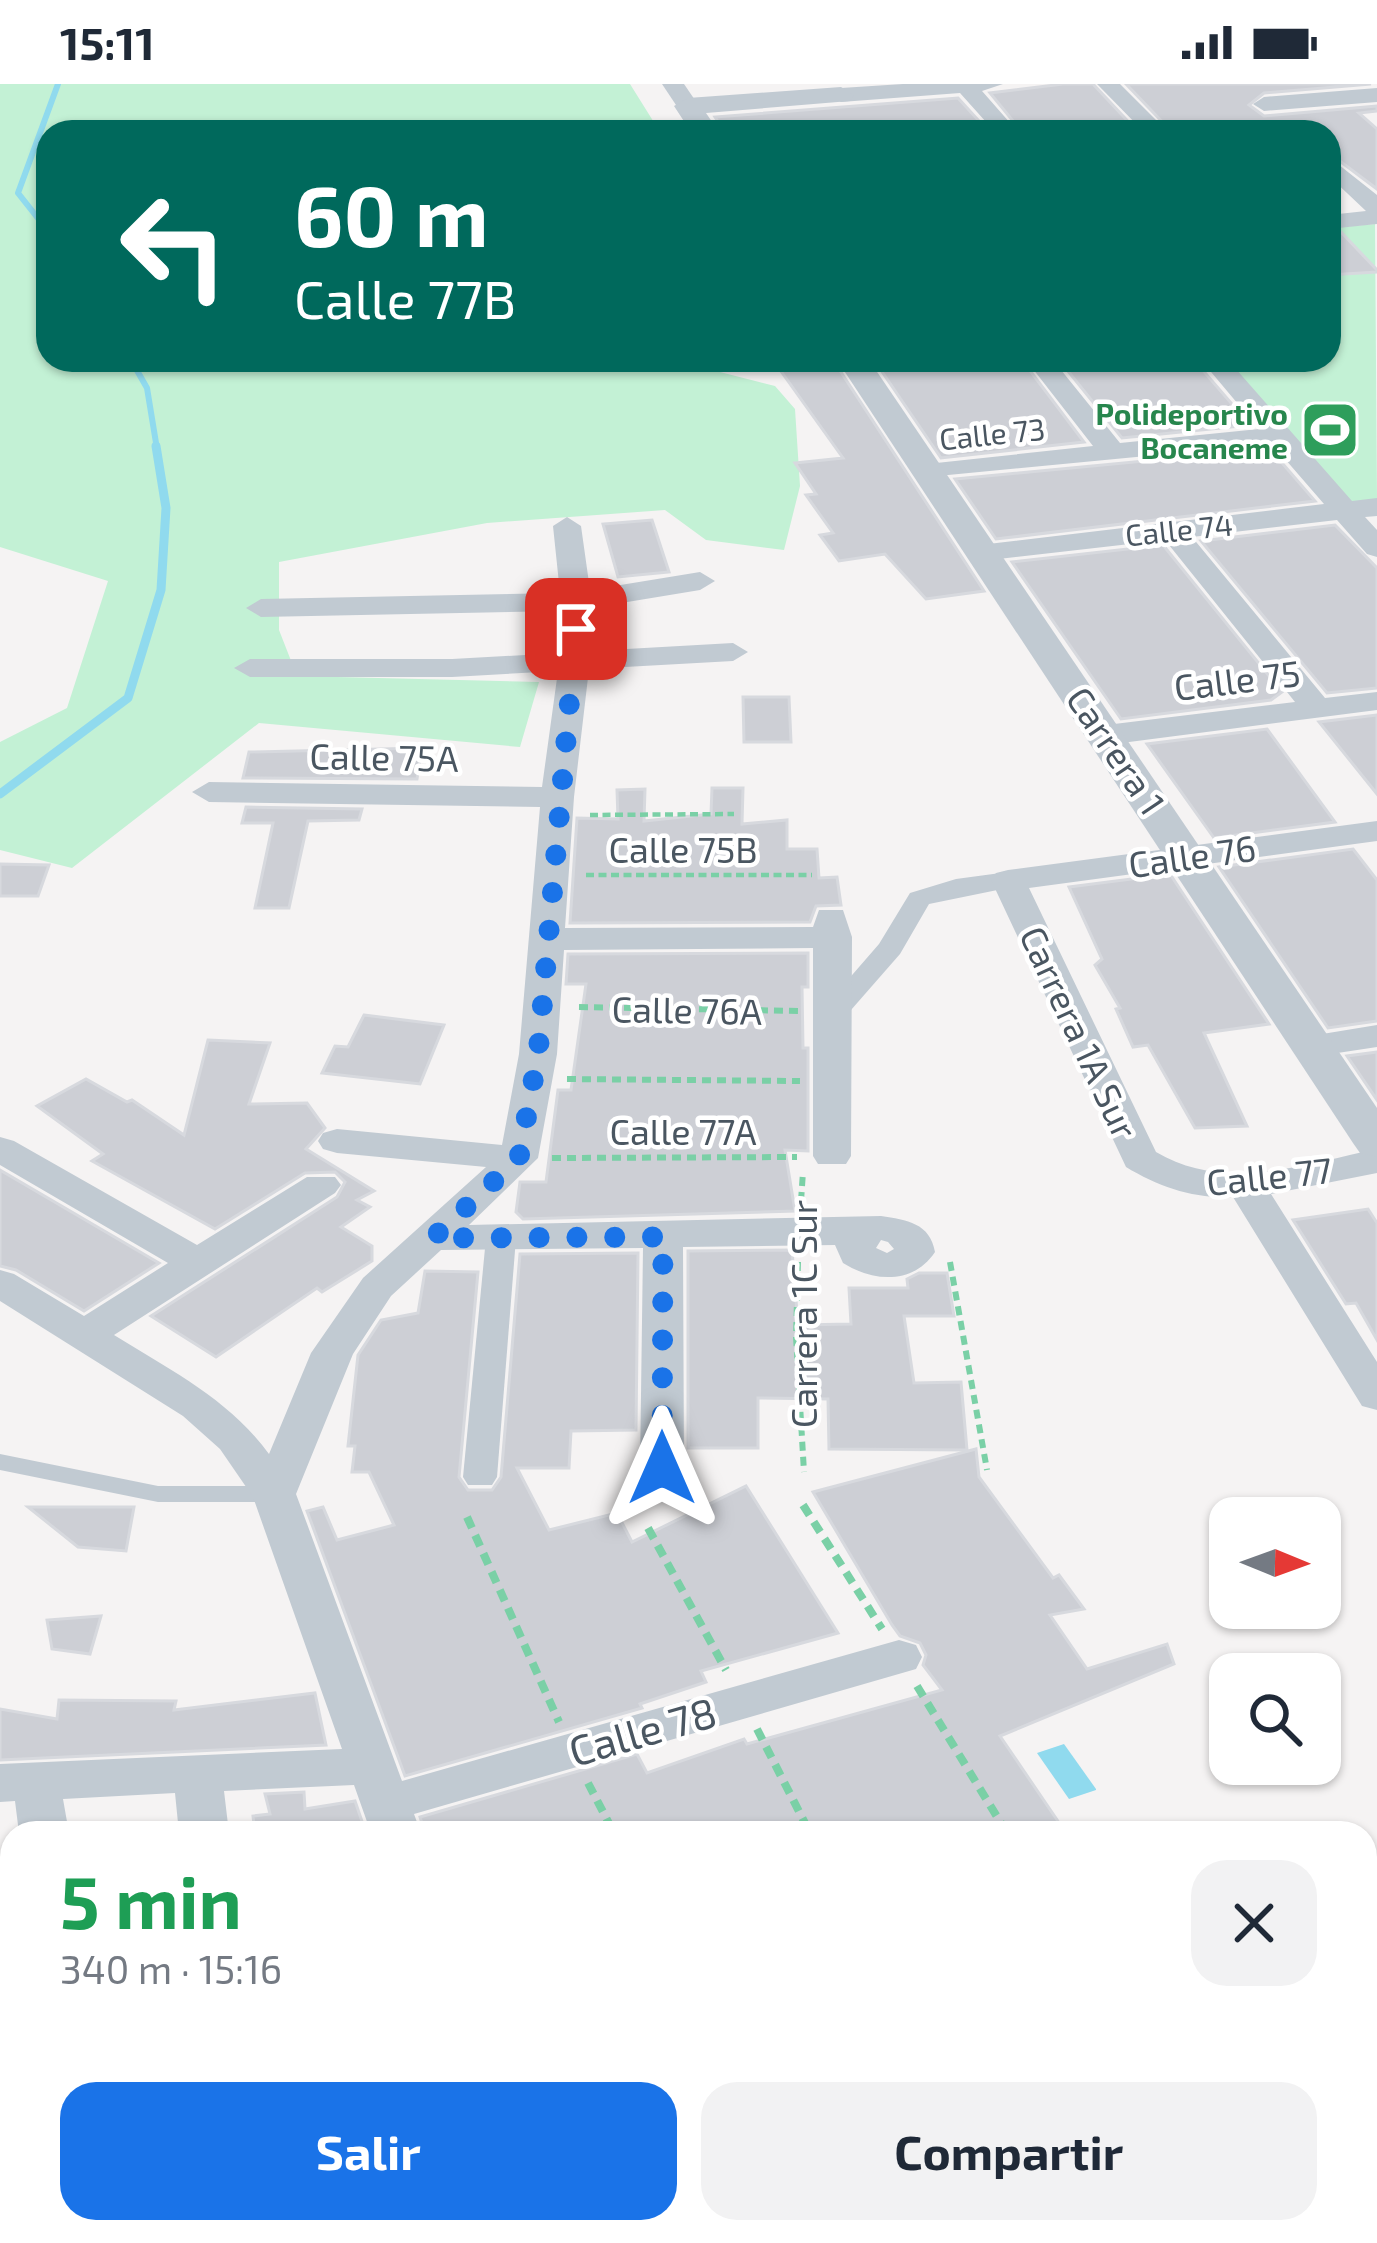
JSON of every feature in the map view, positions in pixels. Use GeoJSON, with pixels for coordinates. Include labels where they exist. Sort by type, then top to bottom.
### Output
{"type":"FeatureCollection","features":[{"type":"Feature","properties":{"kind":"street"},"geometry":{"type":"LineString","coordinates":[[681,95],[992,84]]}},
{"type":"Feature","properties":{"kind":"street"},"geometry":{"type":"LineString","coordinates":[[1108,84],[1145,120]]}},
{"type":"Feature","properties":{"kind":"street"},"geometry":{"type":"LineString","coordinates":[[1243,84],[1281,120]]}},
{"type":"Feature","properties":{"kind":"street"},"geometry":{"type":"LineString","coordinates":[[966,86],[996,120]]}},
{"type":"Feature","properties":{"kind":"street"},"geometry":{"type":"LineString","coordinates":[[1264,104],[1377,95]]}},
{"type":"Feature","properties":{"kind":"street"},"geometry":{"type":"LineString","coordinates":[[1341,175],[1377,208]]}},
{"type":"Feature","properties":{"kind":"street"},"geometry":{"type":"LineString","coordinates":[[1341,221],[1377,218]]}},
{"type":"Feature","properties":{"kind":"street","name":"Carrera 1"},"geometry":{"type":"LineString","coordinates":[[861,372],[1377,1143]]}},
{"type":"Feature","properties":{"kind":"street"},"geometry":{"type":"LineString","coordinates":[[1049,372],[1114,454]]}},
{"type":"Feature","properties":{"kind":"street"},"geometry":{"type":"LineString","coordinates":[[1224,372],[1377,548]]}},
{"type":"Feature","properties":{"kind":"street","name":"Calle 73"},"geometry":{"type":"LineString","coordinates":[[927,472],[1278,436]]}},
{"type":"Feature","properties":{"kind":"street","name":"Calle 74"},"geometry":{"type":"LineString","coordinates":[[981,552],[1377,507]]}},
{"type":"Feature","properties":{"kind":"street"},"geometry":{"type":"LineString","coordinates":[[274,1494],[332,1353],[377,1287],[519,1158],[549,939],[557,806],[575,660],[576,598],[567,526]]}},
{"type":"Feature","properties":{"kind":"street"},"geometry":{"type":"LineString","coordinates":[[1171,529],[1317,708]]}},
{"type":"Feature","properties":{"kind":"street"},"geometry":{"type":"LineString","coordinates":[[261,608],[576,598],[637,594],[700,581]]}},
{"type":"Feature","properties":{"kind":"street"},"geometry":{"type":"LineString","coordinates":[[250,668],[452,668],[734,652]]}},
{"type":"Feature","properties":{"kind":"street","name":"Calle 75"},"geometry":{"type":"LineString","coordinates":[[1106,735],[1377,701]]}},
{"type":"Feature","properties":{"kind":"street","name":"Calle 75A"},"geometry":{"type":"LineString","coordinates":[[209,792],[557,806]]}},
{"type":"Feature","properties":{"kind":"street","name":"Calle 76"},"geometry":{"type":"LineString","coordinates":[[1007,880],[1187,855],[1370,841]]}},
{"type":"Feature","properties":{"kind":"street"},"geometry":{"type":"LineString","coordinates":[[834,1012],[890,948],[919,899],[956,887],[1007,880]]}},
{"type":"Feature","properties":{"kind":"street","name":"Carrera 1A Sur"},"geometry":{"type":"LineString","coordinates":[[1007,880],[1140,1160],[1162,1177]]}},
{"type":"Feature","properties":{"kind":"street","name":"Carrera 1C Sur"},"geometry":{"type":"LineString","coordinates":[[549,939],[833,927],[834,1081],[810,1157]]}},
{"type":"Feature","properties":{"kind":"street"},"geometry":{"type":"LineString","coordinates":[[1311,1046],[1377,1036]]}},
{"type":"Feature","properties":{"kind":"street"},"geometry":{"type":"LineString","coordinates":[[337,1141],[519,1158]]}},
{"type":"Feature","properties":{"kind":"street"},"geometry":{"type":"LineString","coordinates":[[0,1149],[196,1262]]}},
{"type":"Feature","properties":{"kind":"street","name":"Calle 77"},"geometry":{"type":"LineString","coordinates":[[1162,1177],[1191,1184],[1245,1184],[1377,1161]]}},
{"type":"Feature","properties":{"kind":"street"},"geometry":{"type":"LineString","coordinates":[[1245,1184],[1377,1396]]}},
{"type":"Feature","properties":{"kind":"street"},"geometry":{"type":"LineString","coordinates":[[82,1336],[321,1185]]}},
{"type":"Feature","properties":{"kind":"street"},"geometry":{"type":"LineString","coordinates":[[433,1238],[900,1231],[932,1255]]}},
{"type":"Feature","properties":{"kind":"street"},"geometry":{"type":"LineString","coordinates":[[662,1468],[663,1237]]}},
{"type":"Feature","properties":{"kind":"street"},"geometry":{"type":"LineString","coordinates":[[480,1478],[501,1238]]}},
{"type":"Feature","properties":{"kind":"street"},"geometry":{"type":"LineString","coordinates":[[0,1283],[198,1406],[235,1439],[274,1494],[384,1801]]}},
{"type":"Feature","properties":{"kind":"street","name":"Calle 78"},"geometry":{"type":"LineString","coordinates":[[18,1782],[197,1774],[384,1801],[899,1657]]}},
{"type":"Feature","properties":{"kind":"street"},"geometry":{"type":"LineString","coordinates":[[197,1774],[203,1821]]}},
{"type":"Feature","properties":{"kind":"street"},"geometry":{"type":"LineString","coordinates":[[18,1782],[38,1821]]}},
{"type":"Feature","properties":{"kind":"lane"},"geometry":{"type":"LineString","coordinates":[[0,1462],[158,1494],[274,1494]]}},
{"type":"Feature","properties":{"kind":"path"},"geometry":{"type":"LineString","coordinates":[[557,806],[734,814]]}},
{"type":"Feature","properties":{"kind":"path","name":"Calle 75B"},"geometry":{"type":"LineString","coordinates":[[553,875],[812,875]]}},
{"type":"Feature","properties":{"kind":"path","name":"Calle 76A"},"geometry":{"type":"LineString","coordinates":[[539,1006],[834,1012]]}},
{"type":"Feature","properties":{"kind":"path"},"geometry":{"type":"LineString","coordinates":[[533,1078],[834,1081]]}},
{"type":"Feature","properties":{"kind":"path","name":"Calle 77A"},"geometry":{"type":"LineString","coordinates":[[570,1158],[810,1157]]}},
{"type":"Feature","properties":{"kind":"path","name":"Carrera 1C Sur"},"geometry":{"type":"LineString","coordinates":[[804,1472],[796,1337],[799,1234],[810,1157]]}},
{"type":"Feature","properties":{"kind":"path"},"geometry":{"type":"LineString","coordinates":[[932,1255],[987,1470]]}},
{"type":"Feature","properties":{"kind":"path"},"geometry":{"type":"LineString","coordinates":[[467,1517],[608,1821]]}},
{"type":"Feature","properties":{"kind":"green space"},"geometry":{"type":"Polygon","coordinates":[[[0,84],[630,84],[652,120],[36,120],[36,372],[720,372],[775,386],[795,409],[800,486],[784,550],[706,540],[665,510],[487,523],[279,562],[279,630],[297,676],[539,682],[520,747],[259,723],[72,868],[0,850],[0,742],[67,708],[108,581],[0,547],[0,84]]]}},
{"type":"Feature","properties":{"kind":"green space","name":"Polideportivo Bocaneme"},"geometry":{"type":"Polygon","coordinates":[[[1375,224],[1377,500],[1345,504],[1234,372],[1341,372],[1341,227],[1375,224]]]}},
{"type":"Feature","properties":{"kind":"water"},"geometry":{"type":"Polygon","coordinates":[[[1064,1744],[1096,1790],[1069,1799],[1037,1753],[1064,1744]]]}},
{"type":"Feature","properties":{"kind":"building"},"geometry":{"type":"Polygon","coordinates":[[[1093,84],[1127,120],[1012,120],[990,93],[1093,84]]]}},
{"type":"Feature","properties":{"kind":"building"},"geometry":{"type":"Polygon","coordinates":[[[1126,84],[1371,84],[1264,93],[1249,105],[1264,116],[1377,106],[1377,111],[1359,113],[1377,129],[1377,189],[1341,162],[1341,120],[1160,120],[1126,84]]]}},
{"type":"Feature","properties":{"kind":"building"},"geometry":{"type":"Polygon","coordinates":[[[958,98],[978,120],[717,120],[715,117],[958,98]]]}},
{"type":"Feature","properties":{"kind":"building"},"geometry":{"type":"Polygon","coordinates":[[[1341,232],[1377,270],[1341,274],[1341,232]]]}},
{"type":"Feature","properties":{"kind":"building"},"geometry":{"type":"Polygon","coordinates":[[[782,372],[841,372],[984,591],[926,599],[885,554],[839,561],[820,535],[833,533],[806,495],[816,494],[795,463],[843,458],[782,372]]]}},
{"type":"Feature","properties":{"kind":"building"},"geometry":{"type":"Polygon","coordinates":[[[882,372],[1031,372],[1084,442],[941,458],[882,372]]]}},
{"type":"Feature","properties":{"kind":"building"},"geometry":{"type":"Polygon","coordinates":[[[1069,372],[1204,372],[1250,425],[1122,438],[1069,372]]]}},
{"type":"Feature","properties":{"kind":"building"},"geometry":{"type":"Polygon","coordinates":[[[1270,449],[1315,501],[996,539],[955,479],[1270,449]]]}},
{"type":"Feature","properties":{"kind":"building"},"geometry":{"type":"Polygon","coordinates":[[[652,520],[669,572],[618,577],[603,524],[652,520]]]}},
{"type":"Feature","properties":{"kind":"building"},"geometry":{"type":"Polygon","coordinates":[[[1335,525],[1377,568],[1377,688],[1327,693],[1201,541],[1335,525]]]}},
{"type":"Feature","properties":{"kind":"building"},"geometry":{"type":"Polygon","coordinates":[[[1163,545],[1282,692],[1271,700],[1121,719],[1012,562],[1163,545]]]}},
{"type":"Feature","properties":{"kind":"building"},"geometry":{"type":"Polygon","coordinates":[[[743,697],[789,697],[791,742],[744,742],[743,697]]]}},
{"type":"Feature","properties":{"kind":"building"},"geometry":{"type":"Polygon","coordinates":[[[1377,715],[1377,794],[1319,722],[1377,715]]]}},
{"type":"Feature","properties":{"kind":"building"},"geometry":{"type":"Polygon","coordinates":[[[1267,729],[1335,822],[1214,838],[1147,744],[1267,729]]]}},
{"type":"Feature","properties":{"kind":"building"},"geometry":{"type":"Polygon","coordinates":[[[422,748],[417,779],[243,778],[249,752],[422,748]]]}},
{"type":"Feature","properties":{"kind":"building"},"geometry":{"type":"Polygon","coordinates":[[[712,788],[743,788],[742,824],[787,820],[787,849],[817,849],[819,878],[837,877],[841,905],[816,906],[810,922],[570,923],[577,818],[618,819],[617,790],[645,789],[644,821],[711,814],[712,788]]]}},
{"type":"Feature","properties":{"kind":"building"},"geometry":{"type":"Polygon","coordinates":[[[246,807],[362,809],[359,820],[308,821],[289,908],[255,908],[273,823],[242,823],[246,807]]]}},
{"type":"Feature","properties":{"kind":"building"},"geometry":{"type":"Polygon","coordinates":[[[1353,849],[1377,880],[1377,1021],[1328,1028],[1219,867],[1353,849]]]}},
{"type":"Feature","properties":{"kind":"building"},"geometry":{"type":"Polygon","coordinates":[[[0,864],[49,865],[38,896],[0,896],[0,864]]]}},
{"type":"Feature","properties":{"kind":"building"},"geometry":{"type":"Polygon","coordinates":[[[1170,874],[1269,1024],[1204,1033],[1247,1126],[1195,1128],[1148,1045],[1133,1047],[1116,1009],[1120,1008],[1095,965],[1102,959],[1069,887],[1170,874]]]}},
{"type":"Feature","properties":{"kind":"building"},"geometry":{"type":"Polygon","coordinates":[[[808,953],[808,987],[802,987],[803,1048],[808,1048],[808,1151],[785,1150],[795,1211],[523,1219],[516,1212],[520,1182],[546,1182],[558,1090],[571,1090],[586,984],[566,984],[568,954],[808,953]]]}},
{"type":"Feature","properties":{"kind":"building"},"geometry":{"type":"Polygon","coordinates":[[[364,1015],[444,1025],[420,1084],[322,1073],[335,1046],[348,1047],[364,1015]]]}},
{"type":"Feature","properties":{"kind":"building"},"geometry":{"type":"Polygon","coordinates":[[[208,1040],[270,1043],[249,1104],[307,1103],[325,1128],[306,1149],[374,1191],[357,1200],[370,1207],[341,1227],[372,1246],[372,1261],[322,1292],[317,1288],[216,1357],[151,1316],[337,1197],[345,1182],[335,1172],[305,1173],[215,1229],[92,1161],[103,1154],[37,1106],[86,1079],[127,1102],[132,1100],[184,1135],[208,1040]]]}},
{"type":"Feature","properties":{"kind":"building"},"geometry":{"type":"Polygon","coordinates":[[[1377,1052],[1377,1100],[1347,1056],[1377,1052]]]}},
{"type":"Feature","properties":{"kind":"building"},"geometry":{"type":"Polygon","coordinates":[[[0,1170],[159,1263],[84,1311],[16,1270],[0,1266],[0,1170]]]}},
{"type":"Feature","properties":{"kind":"building"},"geometry":{"type":"Polygon","coordinates":[[[1368,1209],[1377,1223],[1377,1340],[1356,1303],[1346,1304],[1293,1220],[1368,1209]]]}},
{"type":"Feature","properties":{"kind":"building"},"geometry":{"type":"Polygon","coordinates":[[[792,1250],[798,1325],[851,1324],[849,1288],[908,1288],[907,1279],[919,1273],[947,1273],[954,1316],[904,1316],[914,1383],[961,1382],[967,1450],[829,1449],[828,1399],[758,1398],[758,1448],[688,1448],[688,1251],[792,1250]]]}},
{"type":"Feature","properties":{"kind":"building"},"geometry":{"type":"Polygon","coordinates":[[[638,1253],[636,1430],[571,1431],[569,1468],[517,1468],[549,1530],[617,1513],[632,1542],[746,1486],[838,1633],[701,1671],[706,1682],[640,1704],[642,1708],[405,1776],[307,1511],[323,1507],[337,1540],[394,1525],[369,1472],[352,1472],[355,1446],[348,1446],[358,1355],[381,1320],[418,1313],[425,1271],[478,1272],[459,1477],[468,1490],[492,1490],[501,1477],[520,1254],[638,1253]]]}},
{"type":"Feature","properties":{"kind":"building"},"geometry":{"type":"Polygon","coordinates":[[[976,1449],[979,1477],[1053,1578],[1059,1575],[1084,1609],[1050,1615],[1087,1669],[1167,1644],[1174,1664],[1000,1736],[1058,1821],[421,1821],[420,1817],[637,1754],[647,1773],[744,1739],[747,1744],[942,1690],[923,1665],[926,1655],[920,1643],[900,1636],[892,1625],[813,1492],[976,1449]]]}},
{"type":"Feature","properties":{"kind":"building"},"geometry":{"type":"Polygon","coordinates":[[[28,1507],[134,1507],[126,1551],[78,1547],[28,1507]]]}},
{"type":"Feature","properties":{"kind":"building"},"geometry":{"type":"Polygon","coordinates":[[[101,1616],[90,1654],[52,1649],[47,1620],[101,1616]]]}},
{"type":"Feature","properties":{"kind":"building"},"geometry":{"type":"Polygon","coordinates":[[[315,1693],[326,1745],[0,1760],[0,1709],[57,1719],[59,1700],[176,1701],[174,1710],[315,1693]]]}},
{"type":"Feature","properties":{"kind":"building"},"geometry":{"type":"Polygon","coordinates":[[[304,1792],[305,1809],[355,1801],[362,1821],[254,1821],[253,1816],[270,1814],[265,1794],[304,1792]]]}},
{"type":"Feature","properties":{"kind":"waterway"},"geometry":{"type":"LineString","coordinates":[[45,120],[58,84]]}},
{"type":"Feature","properties":{"kind":"waterway"},"geometry":{"type":"LineString","coordinates":[[36,144],[18,193],[36,216]]}},
{"type":"Feature","properties":{"kind":"waterway"},"geometry":{"type":"LineString","coordinates":[[138,372],[147,388],[157,449]]}},
{"type":"Feature","properties":{"kind":"waterway"},"geometry":{"type":"LineString","coordinates":[[0,794],[128,698],[161,590],[166,508],[156,446]]}},
{"type":"Feature","properties":{"kind":"place","name":"Polideportivo Bocaneme"},"geometry":{"type":"Point","coordinates":[1330,430]}},
{"type":"Feature","properties":{"kind":"route"},"geometry":{"type":"LineString","coordinates":[[576,629],[557,797],[538,1054],[519,1158],[433,1238],[663,1237],[662,1468]]}}]}
